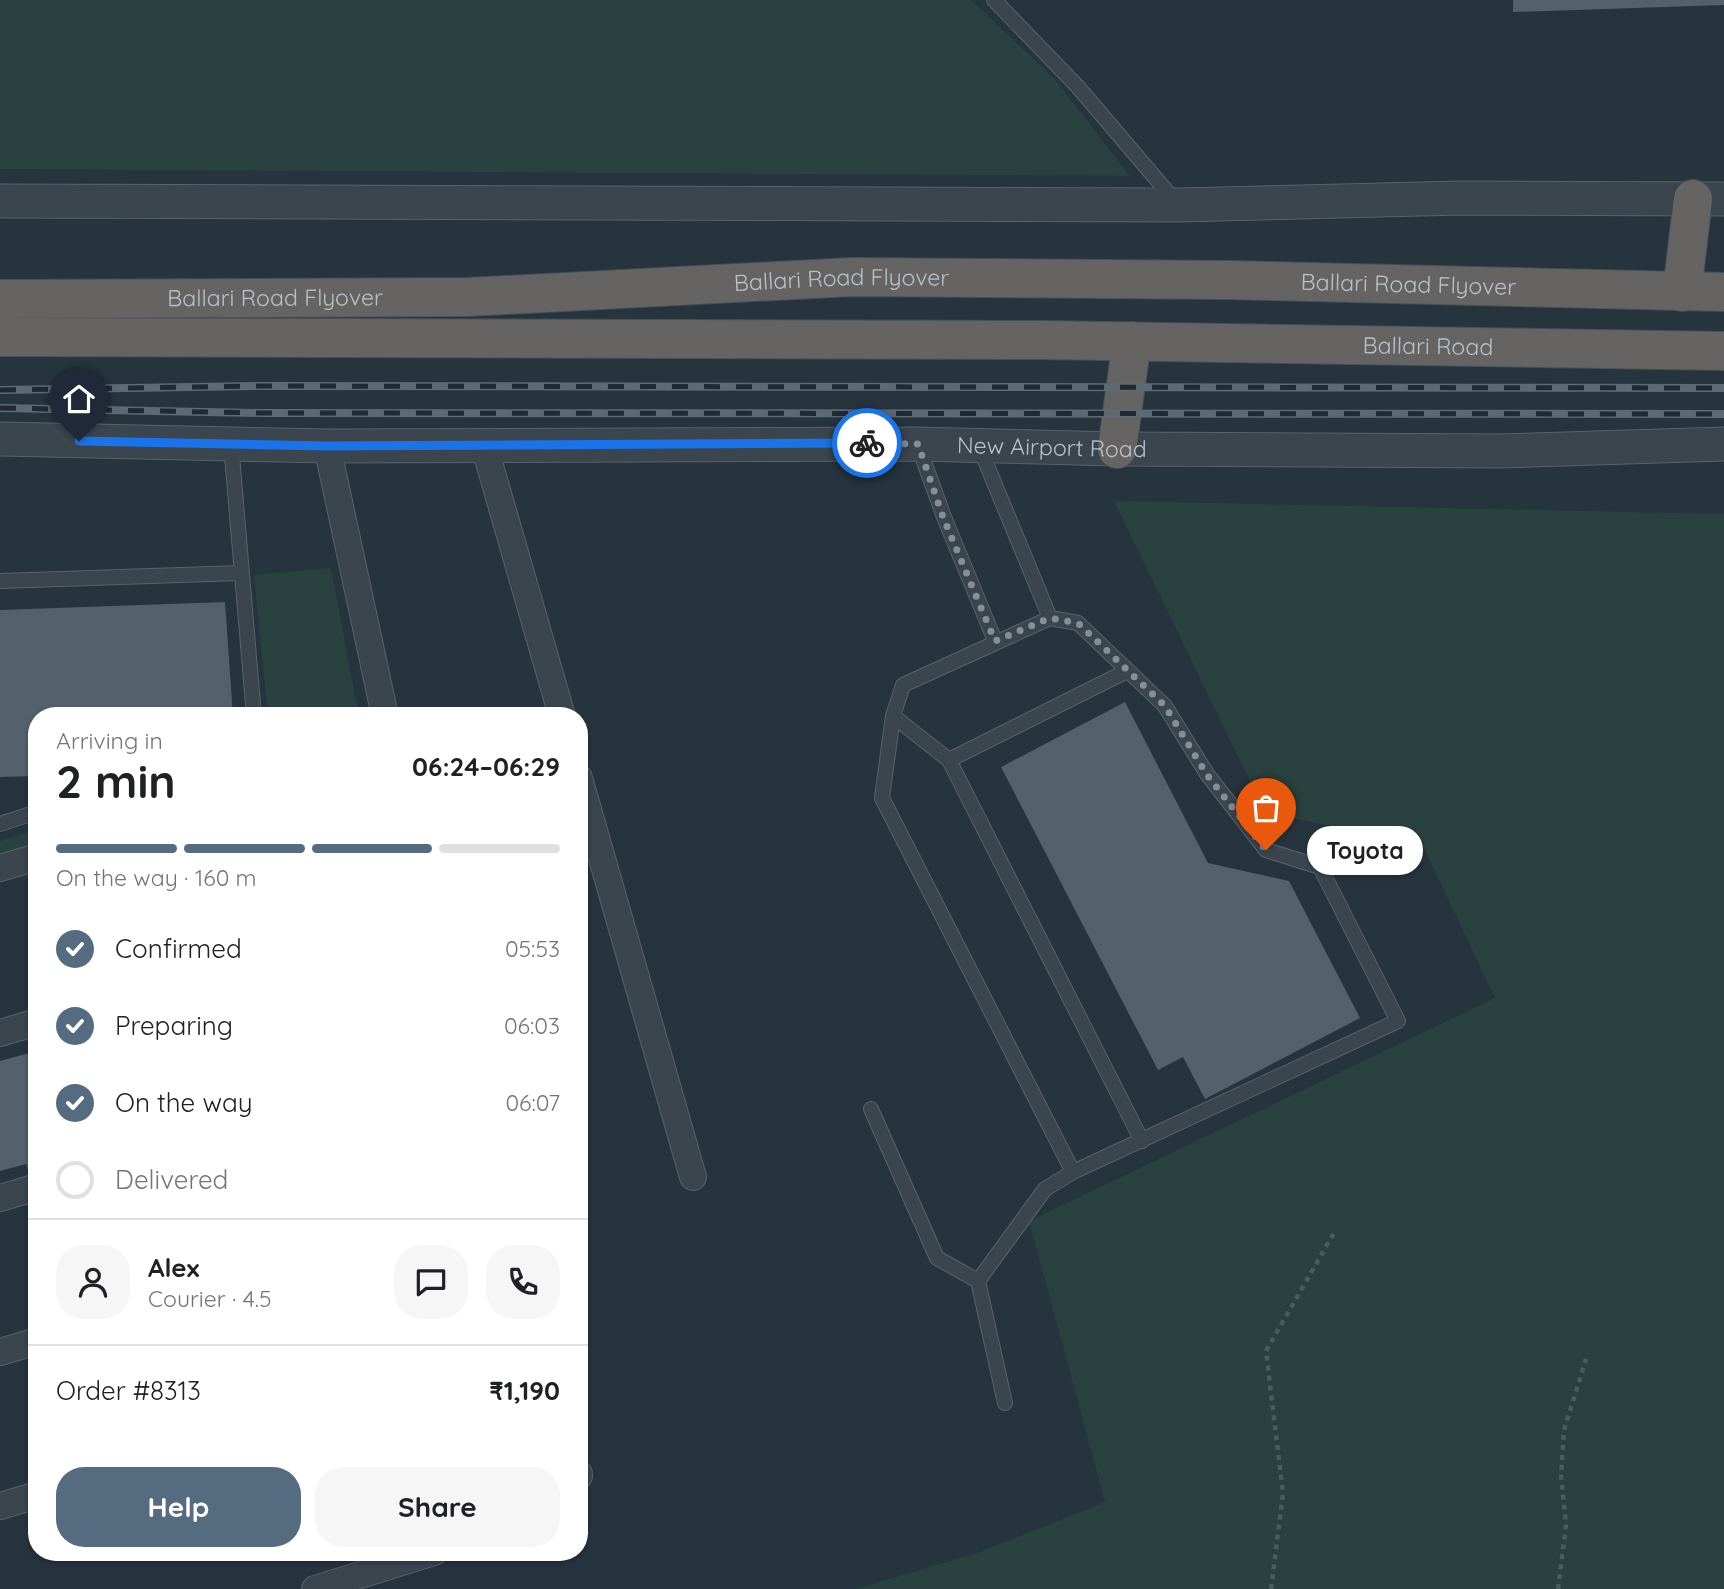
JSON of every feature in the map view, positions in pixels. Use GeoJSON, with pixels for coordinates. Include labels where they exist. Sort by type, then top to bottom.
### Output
{"type":"FeatureCollection","features":[{"type":"Feature","properties":{"kind":"highway"},"geometry":{"type":"LineString","coordinates":[[1709,199],[1682,292],[1724,292]]}},
{"type":"Feature","properties":{"kind":"highway","name":"Ballari Road Flyover"},"geometry":{"type":"LineString","coordinates":[[0,299],[468,297],[852,277],[1682,292]]}},
{"type":"Feature","properties":{"kind":"highway","name":"Ballari Road Flyover"},"geometry":{"type":"LineString","coordinates":[[0,337],[1132,341]]}},
{"type":"Feature","properties":{"kind":"highway"},"geometry":{"type":"LineString","coordinates":[[1117,449],[1132,341]]}},
{"type":"Feature","properties":{"kind":"highway","name":"Ballari Road"},"geometry":{"type":"LineString","coordinates":[[1132,341],[1724,351]]}},
{"type":"Feature","properties":{"kind":"street"},"geometry":{"type":"LineString","coordinates":[[0,201],[1179,205],[1461,198],[1709,199]]}},
{"type":"Feature","properties":{"kind":"street","name":"New Airport Road"},"geometry":{"type":"LineString","coordinates":[[0,439],[327,446],[978,444],[1117,449],[1502,451],[1724,444]]}},
{"type":"Feature","properties":{"kind":"street"},"geometry":{"type":"LineString","coordinates":[[484,445],[559,707]]}},
{"type":"Feature","properties":{"kind":"street"},"geometry":{"type":"LineString","coordinates":[[327,446],[382,707]]}},
{"type":"Feature","properties":{"kind":"street"},"geometry":{"type":"LineString","coordinates":[[588,810],[693,1177]]}},
{"type":"Feature","properties":{"kind":"street"},"geometry":{"type":"LineString","coordinates":[[0,868],[28,860]]}},
{"type":"Feature","properties":{"kind":"street"},"geometry":{"type":"LineString","coordinates":[[0,1033],[28,1025]]}},
{"type":"Feature","properties":{"kind":"street"},"geometry":{"type":"LineString","coordinates":[[0,1198],[28,1190]]}},
{"type":"Feature","properties":{"kind":"street"},"geometry":{"type":"LineString","coordinates":[[0,1352],[28,1344]]}},
{"type":"Feature","properties":{"kind":"street"},"geometry":{"type":"LineString","coordinates":[[0,1506],[28,1498]]}},
{"type":"Feature","properties":{"kind":"street"},"geometry":{"type":"LineString","coordinates":[[315,1589],[405,1561]]}},
{"type":"Feature","properties":{"kind":"lane"},"geometry":{"type":"LineString","coordinates":[[994,0],[1078,87],[1179,205]]}},
{"type":"Feature","properties":{"kind":"lane"},"geometry":{"type":"LineString","coordinates":[[231,444],[253,707]]}},
{"type":"Feature","properties":{"kind":"lane"},"geometry":{"type":"LineString","coordinates":[[918,444],[943,517],[995,641]]}},
{"type":"Feature","properties":{"kind":"lane"},"geometry":{"type":"LineString","coordinates":[[978,444],[1050,618]]}},
{"type":"Feature","properties":{"kind":"lane"},"geometry":{"type":"LineString","coordinates":[[0,581],[241,573]]}},
{"type":"Feature","properties":{"kind":"lane"},"geometry":{"type":"LineString","coordinates":[[978,1281],[1045,1189],[1073,1172],[1398,1021],[1320,867],[1266,850],[1207,775],[1165,706],[1078,623],[1050,618],[903,685],[893,716],[882,798],[1073,1172]]}},
{"type":"Feature","properties":{"kind":"lane"},"geometry":{"type":"LineString","coordinates":[[949,760],[1127,671]]}},
{"type":"Feature","properties":{"kind":"lane"},"geometry":{"type":"LineString","coordinates":[[893,716],[949,760],[1142,1141]]}},
{"type":"Feature","properties":{"kind":"lane"},"geometry":{"type":"LineString","coordinates":[[0,824],[28,815]]}},
{"type":"Feature","properties":{"kind":"lane"},"geometry":{"type":"LineString","coordinates":[[871,1109],[937,1258],[978,1281],[1005,1403]]}},
{"type":"Feature","properties":{"kind":"path"},"geometry":{"type":"LineString","coordinates":[[1272,1589],[1283,1493],[1266,1351],[1335,1231]]}},
{"type":"Feature","properties":{"kind":"path"},"geometry":{"type":"LineString","coordinates":[[1558,1589],[1566,1525],[1561,1475],[1564,1430],[1586,1359]]}},
{"type":"Feature","properties":{"kind":"green space"},"geometry":{"type":"Polygon","coordinates":[[[0,0],[971,0],[1054,78],[1130,176],[0,169],[0,0]]]}},
{"type":"Feature","properties":{"kind":"green space"},"geometry":{"type":"Polygon","coordinates":[[[1114,501],[1724,514],[1724,1589],[855,1589],[977,1553],[1105,1502],[1029,1221],[1495,998],[1423,846],[1265,812],[1114,501]]]}},
{"type":"Feature","properties":{"kind":"green space"},"geometry":{"type":"Polygon","coordinates":[[[331,568],[357,707],[267,707],[254,575],[331,568]]]}},
{"type":"Feature","properties":{"kind":"green space"},"geometry":{"type":"Polygon","coordinates":[[[28,832],[28,848],[0,856],[0,841],[28,832]]]}},
{"type":"Feature","properties":{"kind":"building"},"geometry":{"type":"Polygon","coordinates":[[[1513,0],[1724,0],[1724,5],[1513,12],[1513,0]]]}},
{"type":"Feature","properties":{"kind":"building"},"geometry":{"type":"Polygon","coordinates":[[[225,602],[232,707],[28,707],[28,776],[0,777],[0,610],[225,602]]]}},
{"type":"Feature","properties":{"kind":"building"},"geometry":{"type":"Polygon","coordinates":[[[1125,702],[1208,863],[1289,881],[1360,1018],[1205,1099],[1183,1057],[1158,1070],[1001,767],[1125,702]]]}},
{"type":"Feature","properties":{"kind":"building"},"geometry":{"type":"Polygon","coordinates":[[[28,1053],[28,1170],[26,1164],[0,1171],[0,1061],[28,1053]]]}},
{"type":"Feature","properties":{"kind":"railway"},"geometry":{"type":"LineString","coordinates":[[0,390],[260,386],[1724,388]]}},
{"type":"Feature","properties":{"kind":"railway"},"geometry":{"type":"LineString","coordinates":[[0,408],[261,413],[1724,414]]}},
{"type":"Feature","properties":{"kind":"way so far"},"geometry":{"type":"LineString","coordinates":[[867,443],[918,444],[943,517],[995,641],[1050,618],[1078,623],[1165,706],[1207,775],[1266,850]]}},
{"type":"Feature","properties":{"kind":"place","name":"Toyota"},"geometry":{"type":"Point","coordinates":[1266,850]}},
{"type":"Feature","properties":{"kind":"route"},"geometry":{"type":"LineString","coordinates":[[79,441],[327,446],[867,443]]}}]}
